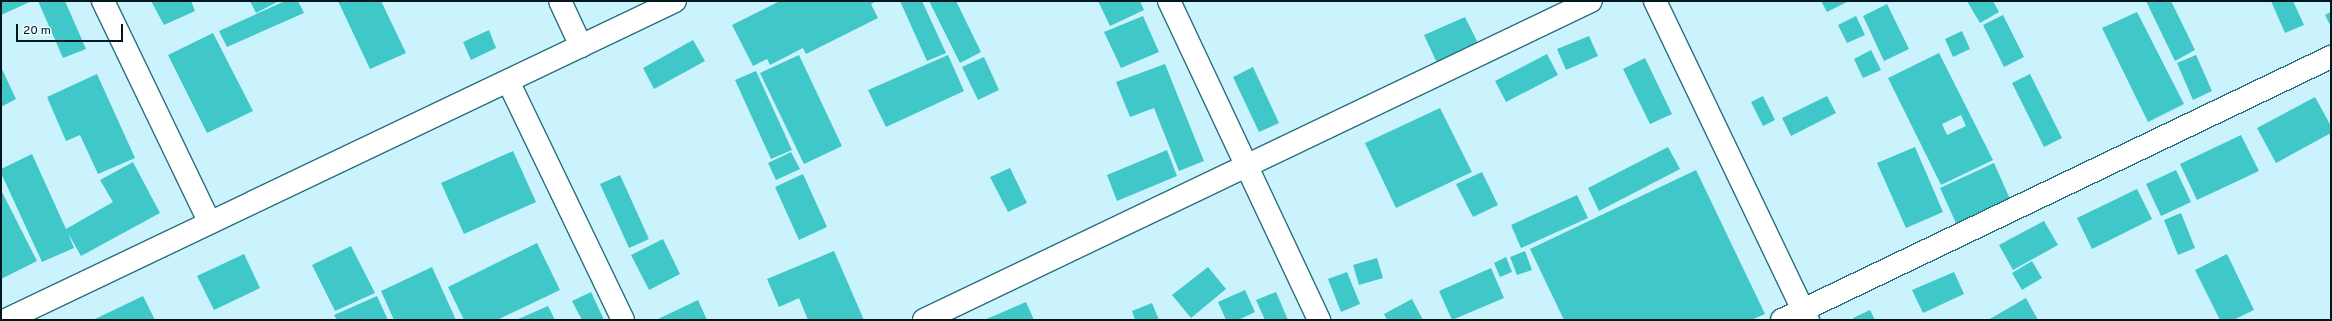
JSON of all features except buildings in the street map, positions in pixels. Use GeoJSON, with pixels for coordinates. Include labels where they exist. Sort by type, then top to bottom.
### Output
{"type":"FeatureCollection","features":[{"type":"Feature","properties":{"kind":"street"},"geometry":{"type":"LineString","coordinates":[[103,1],[210,223]]}},
{"type":"Feature","properties":{"kind":"street"},"geometry":{"type":"LineString","coordinates":[[560,1],[581,46]]}},
{"type":"Feature","properties":{"kind":"street"},"geometry":{"type":"LineString","coordinates":[[6,320],[675,1]]}},
{"type":"Feature","properties":{"kind":"street"},"geometry":{"type":"LineString","coordinates":[[1169,1],[1319,320]]}},
{"type":"Feature","properties":{"kind":"street"},"geometry":{"type":"LineString","coordinates":[[924,320],[1591,1]]}},
{"type":"Feature","properties":{"kind":"street"},"geometry":{"type":"LineString","coordinates":[[1655,1],[1806,315]]}},
{"type":"Feature","properties":{"kind":"street"},"geometry":{"type":"LineString","coordinates":[[1782,320],[1806,315],[2331,57]]}},
{"type":"Feature","properties":{"kind":"street"},"geometry":{"type":"LineString","coordinates":[[508,81],[623,320]]}}]}
